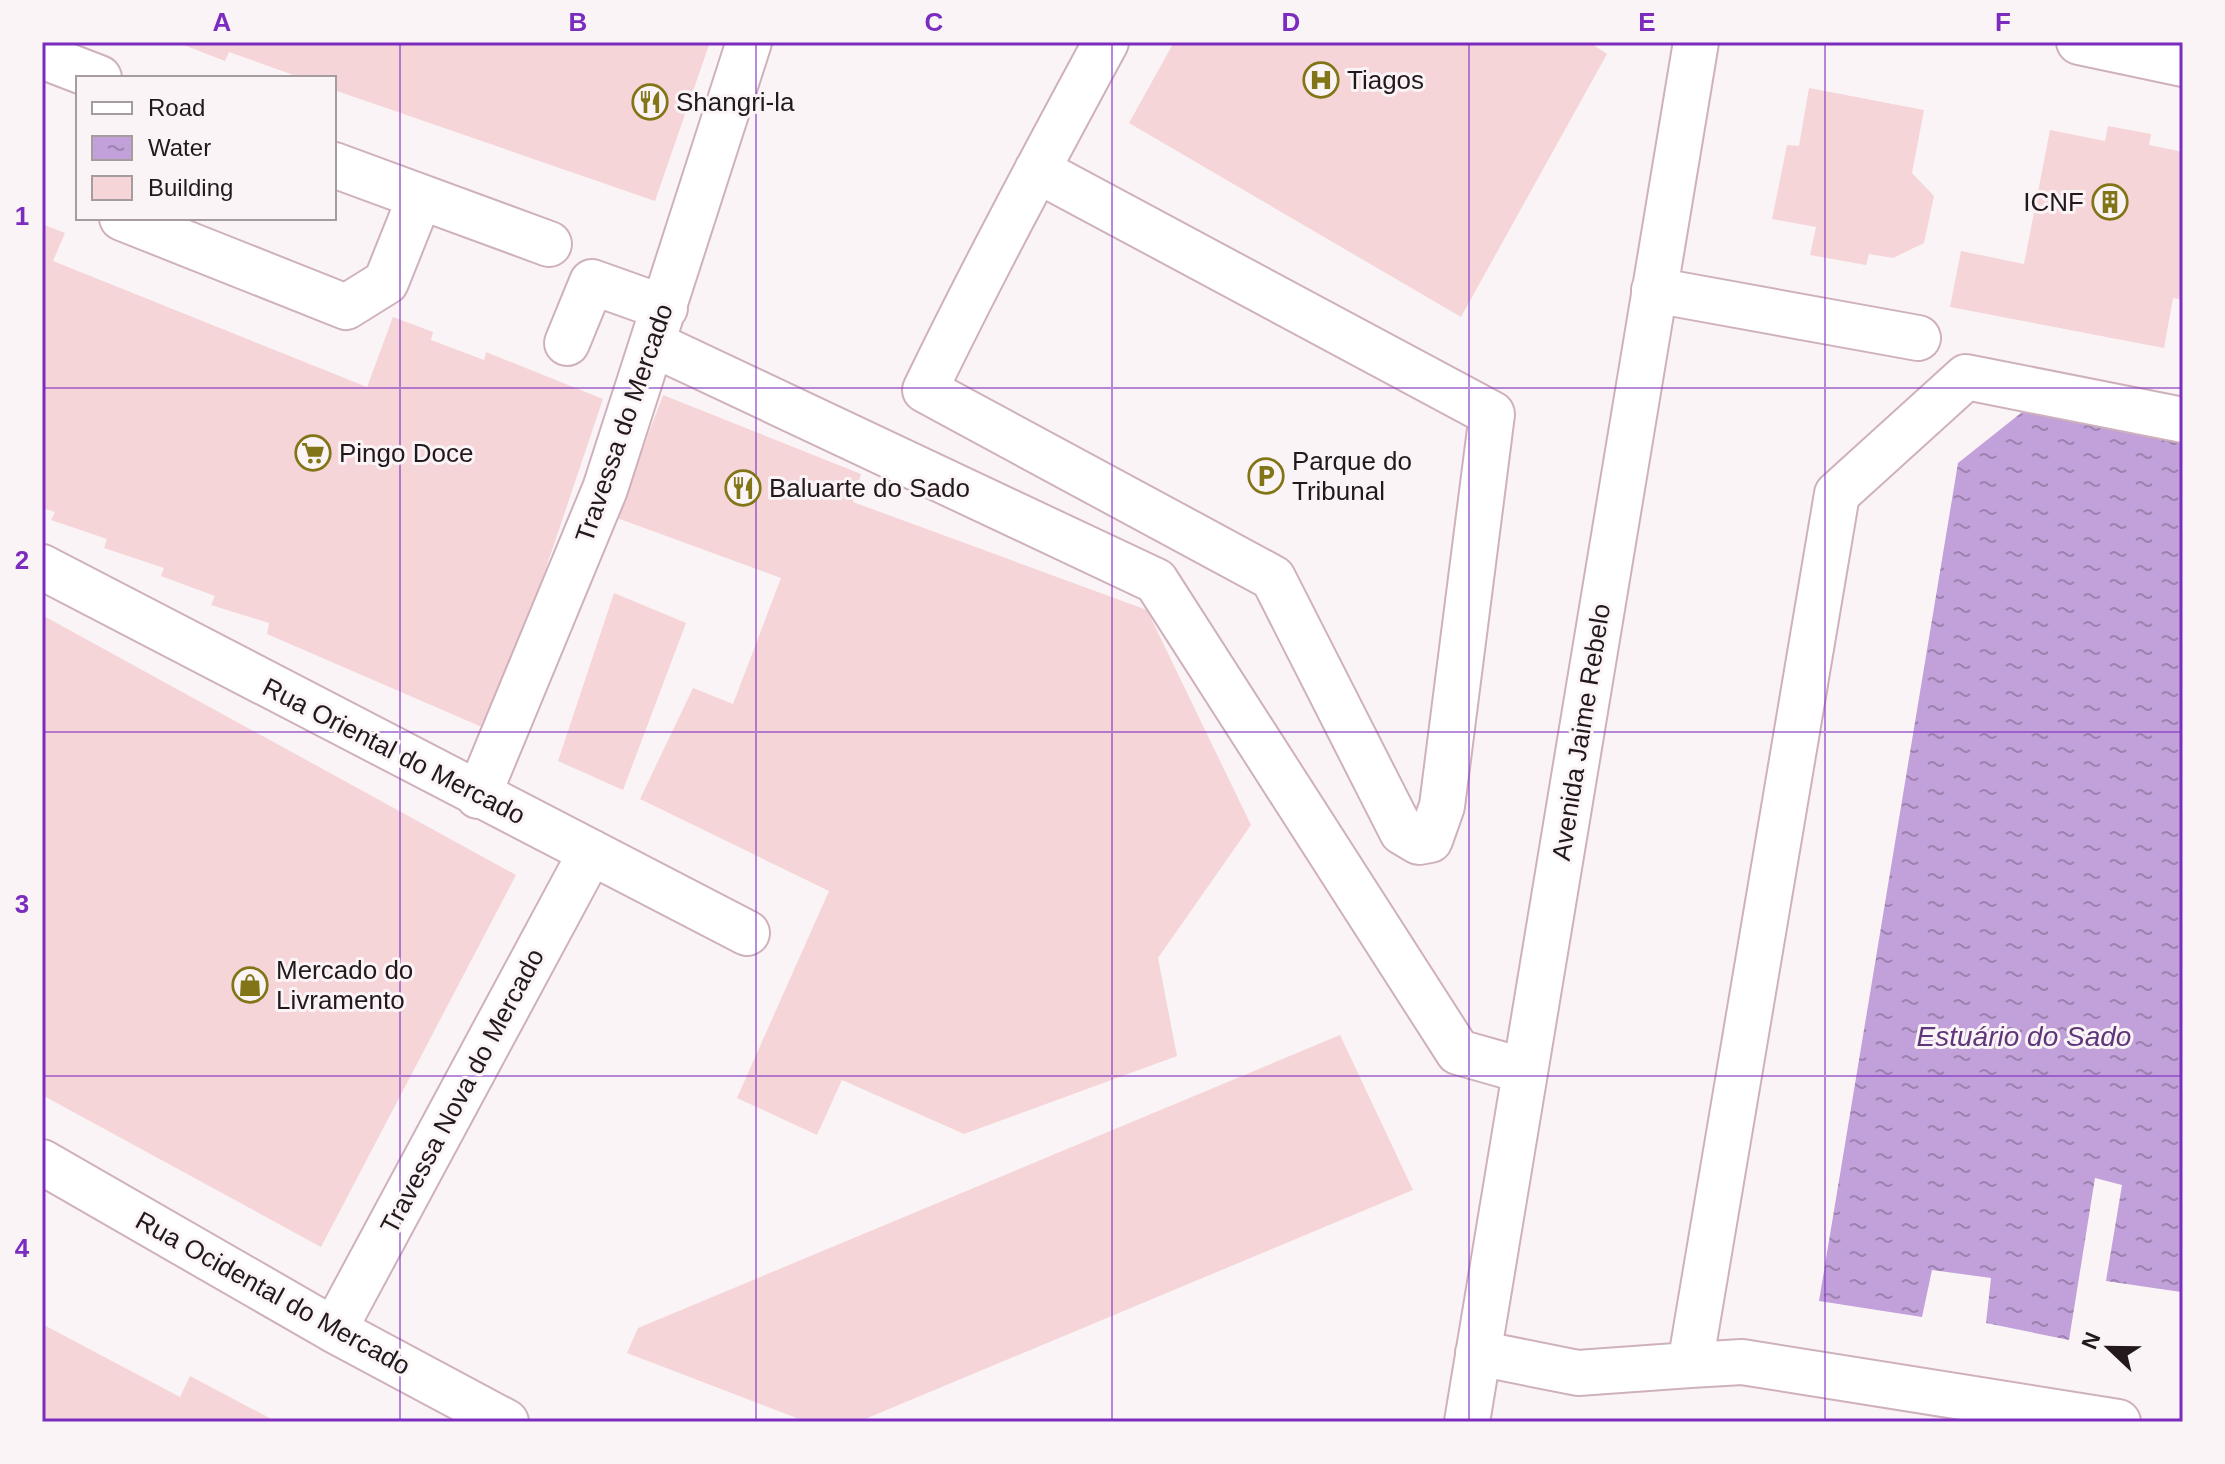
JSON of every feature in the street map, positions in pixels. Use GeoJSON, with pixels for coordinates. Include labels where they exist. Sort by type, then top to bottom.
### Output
{"type":"FeatureCollection","features":[{"type":"Feature","properties":{"kind":"street","name":"Travessa do Mercado"},"geometry":{"type":"LineString","coordinates":[[478,796],[605,489],[749,42]]}},
{"type":"Feature","properties":{"kind":"street"},"geometry":{"type":"LineString","coordinates":[[1037,170],[1492,414],[1442,806],[1430,840],[1419,842],[1402,832],[1273,578],[925,390],[1037,170],[1106,42]]}},
{"type":"Feature","properties":{"kind":"street","name":"Avenida Jaime Rebelo"},"geometry":{"type":"LineString","coordinates":[[1467,1422],[1696,42]]}},
{"type":"Feature","properties":{"kind":"street"},"geometry":{"type":"LineString","coordinates":[[2079,42],[2183,64]]}},
{"type":"Feature","properties":{"kind":"street"},"geometry":{"type":"LineString","coordinates":[[42,56],[94,76]]}},
{"type":"Feature","properties":{"kind":"street"},"geometry":{"type":"LineString","coordinates":[[336,166],[549,244]]}},
{"type":"Feature","properties":{"kind":"street"},"geometry":{"type":"LineString","coordinates":[[127,220],[346,307],[386,282],[420,197]]}},
{"type":"Feature","properties":{"kind":"street"},"geometry":{"type":"LineString","coordinates":[[567,343],[592,282],[659,326],[1156,581],[1458,1052],[1525,1071]]}},
{"type":"Feature","properties":{"kind":"street"},"geometry":{"type":"LineString","coordinates":[[1654,290],[1918,338]]}},
{"type":"Feature","properties":{"kind":"street"},"geometry":{"type":"LineString","coordinates":[[1690,1365],[1837,494],[1966,377],[2183,420]]}},
{"type":"Feature","properties":{"kind":"street","name":"Rua Oriental do Mercado"},"geometry":{"type":"LineString","coordinates":[[42,567],[747,933]]}},
{"type":"Feature","properties":{"kind":"street","name":"Travessa Nova do Mercado"},"geometry":{"type":"LineString","coordinates":[[334,1330],[591,852]]}},
{"type":"Feature","properties":{"kind":"street","name":"Rua Ocidental do Mercado"},"geometry":{"type":"LineString","coordinates":[[42,1162],[334,1330],[506,1422]]}},
{"type":"Feature","properties":{"kind":"street"},"geometry":{"type":"LineString","coordinates":[[1478,1353],[1578,1373],[1742,1362],[2118,1422]]}},
{"type":"Feature","properties":{"kind":"water","name":"Estuário do Sado"},"geometry":{"type":"Polygon","coordinates":[[[2026,409],[2183,436],[2183,1280],[2181,1292],[2106,1281],[2122,1185],[2095,1178],[2069,1340],[1986,1323],[1991,1278],[1932,1270],[1922,1317],[1819,1301],[1958,463],[2026,409]]]}},
{"type":"Feature","properties":{"kind":"building"},"geometry":{"type":"Polygon","coordinates":[[[176,42],[710,42],[655,201],[336,91],[336,76],[296,76],[229,52],[225,61],[176,42]]]}},
{"type":"Feature","properties":{"kind":"building"},"geometry":{"type":"Polygon","coordinates":[[[1174,42],[1589,42],[1607,54],[1461,317],[1129,123],[1174,42]]]}},
{"type":"Feature","properties":{"kind":"building"},"geometry":{"type":"Polygon","coordinates":[[[1809,88],[1924,110],[1912,173],[1934,196],[1924,243],[1893,258],[1869,254],[1866,265],[1810,255],[1816,227],[1772,219],[1787,145],[1799,146],[1809,88]]]}},
{"type":"Feature","properties":{"kind":"building","name":"ICNF"},"geometry":{"type":"Polygon","coordinates":[[[2108,126],[2151,134],[2149,145],[2183,152],[2183,300],[2173,298],[2164,348],[1950,307],[1961,251],[2024,264],[2050,130],[2105,141],[2108,126]]]}},
{"type":"Feature","properties":{"kind":"building","name":"Pingo Doce"},"geometry":{"type":"Polygon","coordinates":[[[42,224],[65,233],[53,261],[367,387],[393,317],[433,332],[431,340],[484,360],[486,352],[603,399],[491,731],[267,634],[269,623],[211,605],[215,596],[161,576],[164,568],[104,548],[107,539],[51,520],[55,512],[42,508],[42,224]]]}},
{"type":"Feature","properties":{"kind":"building"},"geometry":{"type":"Polygon","coordinates":[[[663,395],[861,474],[853,502],[1147,610],[1251,825],[1158,958],[1177,1056],[964,1134],[842,1080],[817,1135],[737,1098],[829,891],[640,799],[693,688],[733,704],[781,578],[617,518],[663,395]]]}},
{"type":"Feature","properties":{"kind":"building"},"geometry":{"type":"Polygon","coordinates":[[[614,593],[686,623],[623,790],[558,761],[614,593]]]}},
{"type":"Feature","properties":{"kind":"building","name":"Mercado do Livramento"},"geometry":{"type":"Polygon","coordinates":[[[42,615],[516,875],[321,1247],[42,1095],[42,615]]]}},
{"type":"Feature","properties":{"kind":"building"},"geometry":{"type":"Polygon","coordinates":[[[1340,1035],[1413,1190],[858,1422],[807,1422],[627,1353],[638,1328],[1340,1035]]]}},
{"type":"Feature","properties":{"kind":"building"},"geometry":{"type":"Polygon","coordinates":[[[42,1324],[180,1397],[190,1376],[277,1422],[42,1422],[42,1324]]]}},
{"type":"Feature","properties":{"kind":"place","name":"Tiagos"},"geometry":{"type":"Point","coordinates":[1321,80]}},
{"type":"Feature","properties":{"kind":"place","name":"Shangri-la"},"geometry":{"type":"Point","coordinates":[650,102]}},
{"type":"Feature","properties":{"kind":"place","name":"ICNF"},"geometry":{"type":"Point","coordinates":[2110,202]}},
{"type":"Feature","properties":{"kind":"place","name":"Pingo Doce"},"geometry":{"type":"Point","coordinates":[313,453]}},
{"type":"Feature","properties":{"kind":"place","name":"Parque do Tribunal"},"geometry":{"type":"Point","coordinates":[1266,476]}},
{"type":"Feature","properties":{"kind":"place","name":"Baluarte do Sado"},"geometry":{"type":"Point","coordinates":[743,488]}},
{"type":"Feature","properties":{"kind":"place","name":"Mercado do Livramento"},"geometry":{"type":"Point","coordinates":[250,985]}}]}
